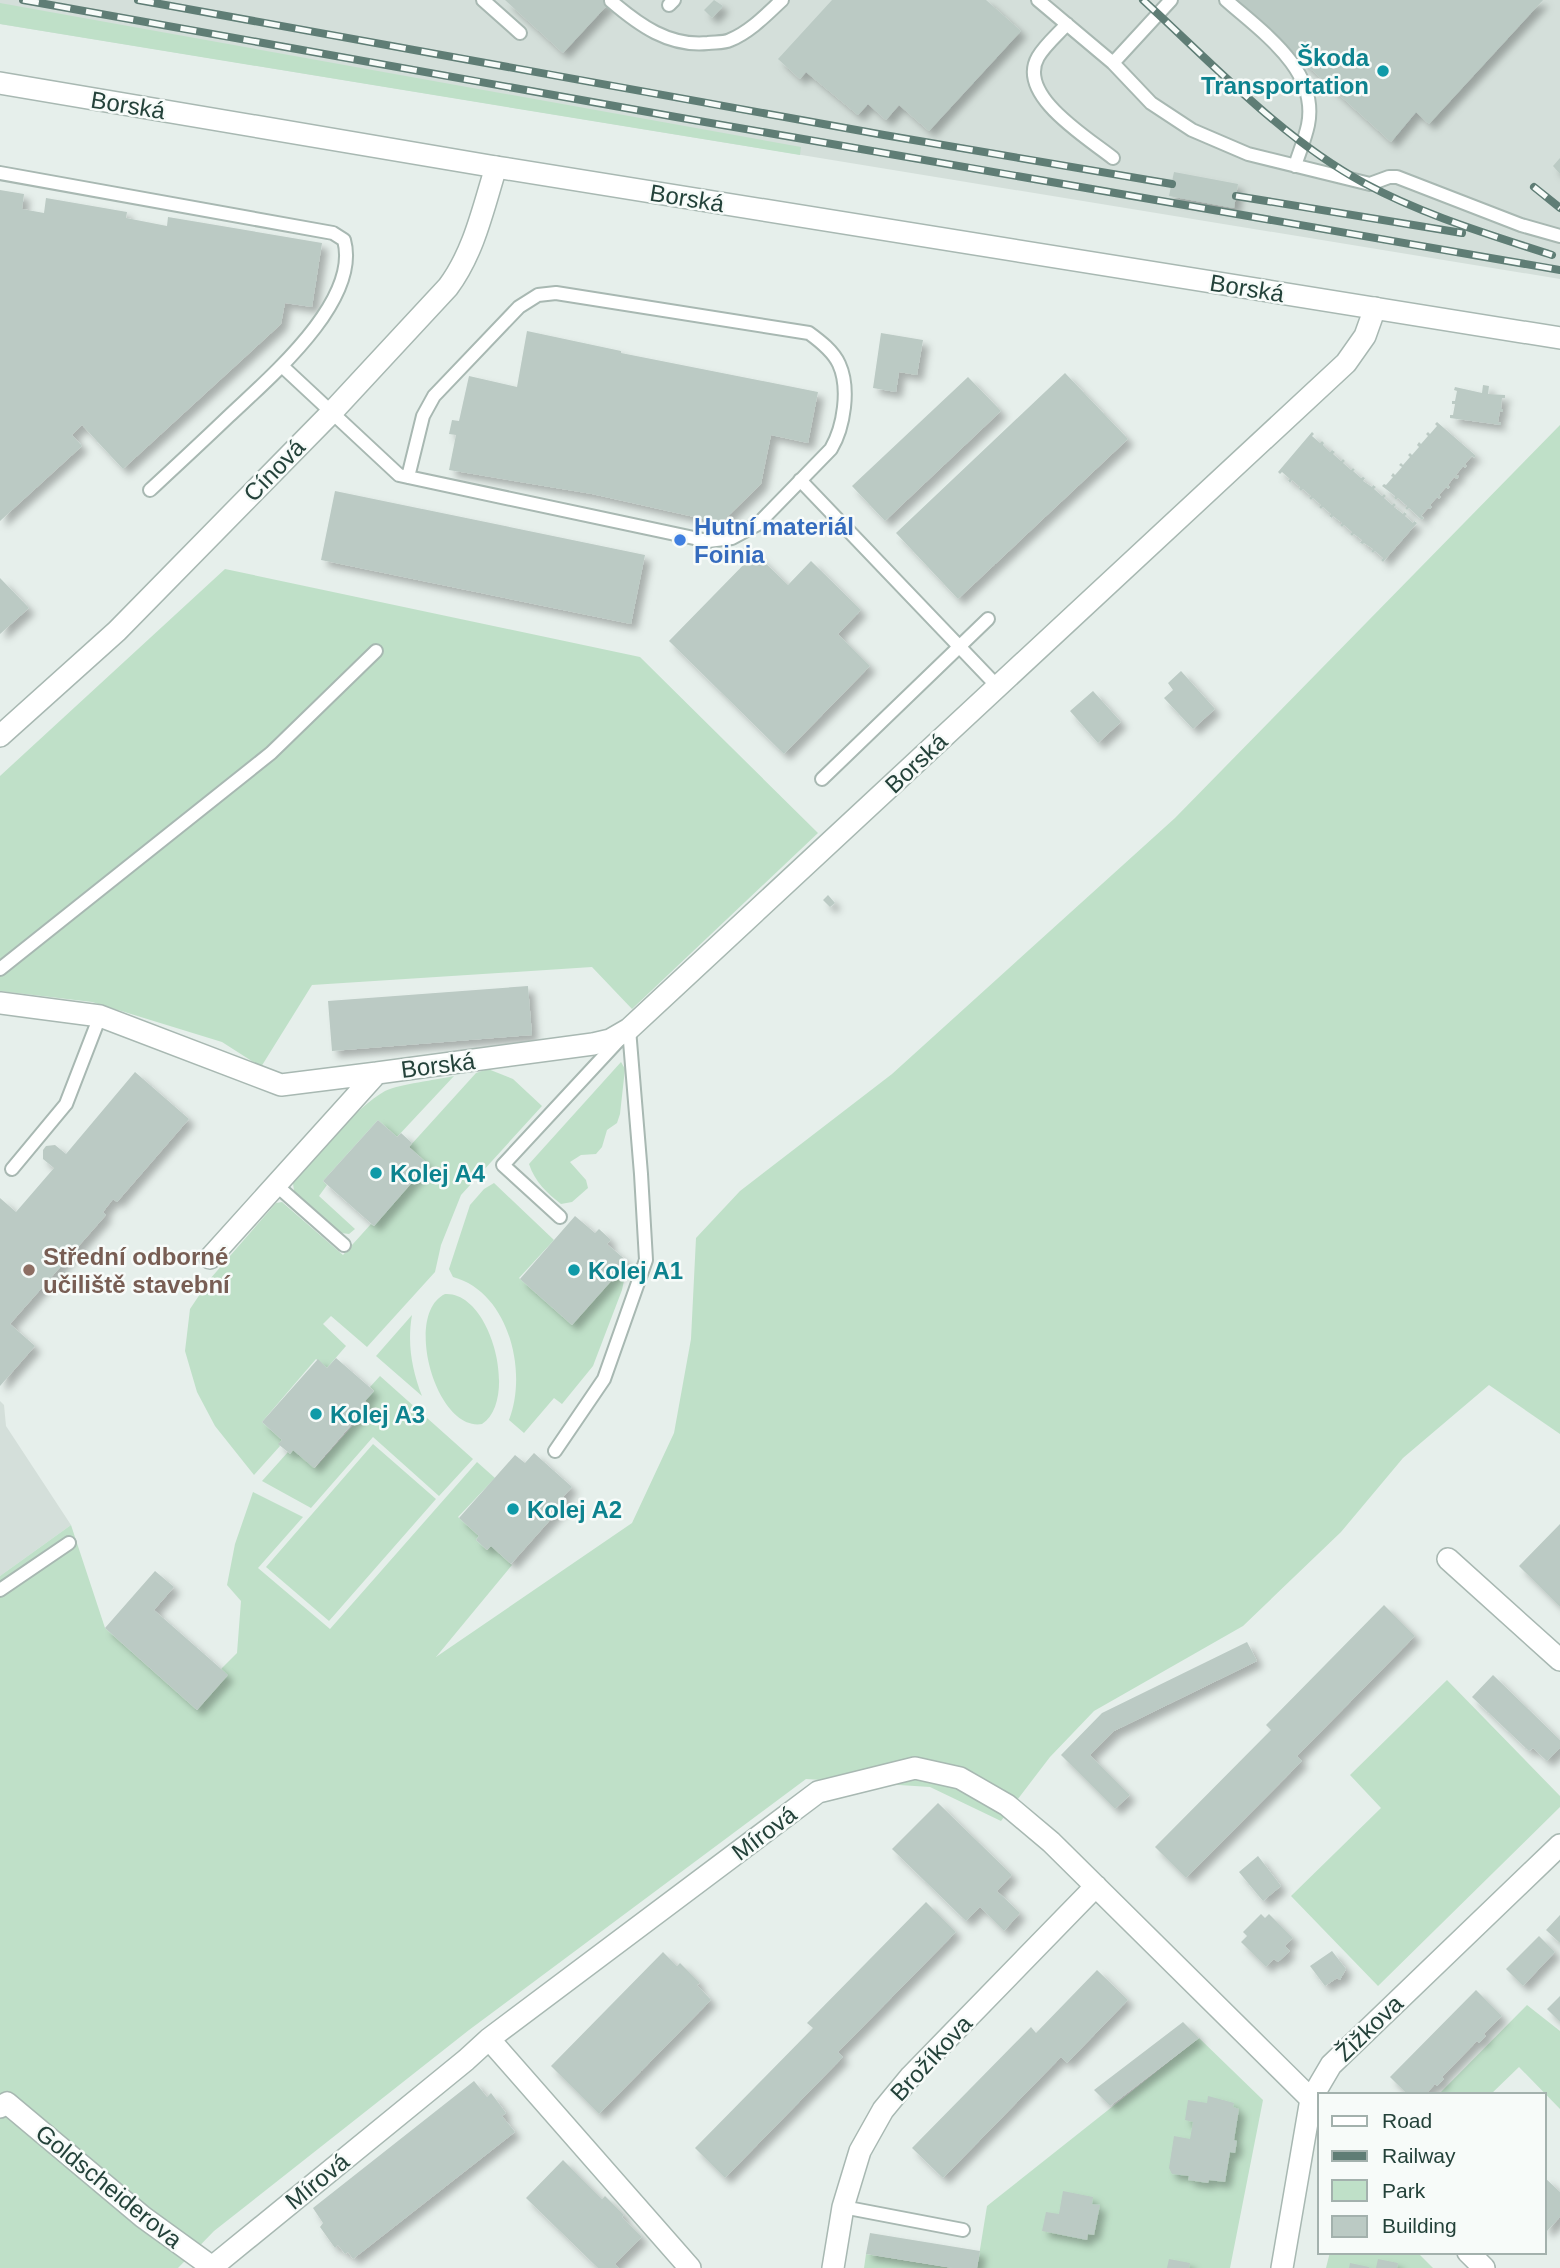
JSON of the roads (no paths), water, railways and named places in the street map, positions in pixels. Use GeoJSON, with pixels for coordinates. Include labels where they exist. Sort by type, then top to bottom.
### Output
{"type":"FeatureCollection","features":[{"type":"Feature","properties":{"kind":"street","name":"Borská"},"geometry":{"type":"LineString","coordinates":[[0,83],[496,167],[1560,338]]}},
{"type":"Feature","properties":{"kind":"street","name":"Cínová"},"geometry":{"type":"LineString","coordinates":[[0,736],[117,631],[332,412],[448,288],[461,270],[479,224],[496,167]]}},
{"type":"Feature","properties":{"kind":"street","name":"Borská"},"geometry":{"type":"LineString","coordinates":[[0,1003],[100,1016],[281,1086],[610,1040],[629,1029],[1346,363],[1365,336],[1375,308]]}},
{"type":"Feature","properties":{"kind":"street","name":"Borská"},"geometry":{"type":"LineString","coordinates":[[210,1258],[377,1073]]}},
{"type":"Feature","properties":{"kind":"street"},"geometry":{"type":"LineString","coordinates":[[1448,1559],[1560,1660]]}},
{"type":"Feature","properties":{"kind":"street","name":"Mírová"},"geometry":{"type":"LineString","coordinates":[[212,2267],[489,2039],[818,1792],[915,1768],[960,1778],[1007,1805],[1051,1842],[1316,2103]]}},
{"type":"Feature","properties":{"kind":"street","name":"Žižkova"},"geometry":{"type":"LineString","coordinates":[[1320,2093],[1331,2065],[1560,1845]]}},
{"type":"Feature","properties":{"kind":"street","name":"Brožíkova"},"geometry":{"type":"LineString","coordinates":[[833,2268],[843,2207],[860,2151],[883,2110],[911,2076],[1096,1886]]}},
{"type":"Feature","properties":{"kind":"street"},"geometry":{"type":"LineString","coordinates":[[489,2039],[690,2268]]}},
{"type":"Feature","properties":{"kind":"street","name":"Goldscheiderova"},"geometry":{"type":"LineString","coordinates":[[2,2102],[142,2217],[212,2267]]}},
{"type":"Feature","properties":{"kind":"street","name":"Žižkova"},"geometry":{"type":"LineString","coordinates":[[1282,2268],[1316,2103]]}},
{"type":"Feature","properties":{"kind":"street"},"geometry":{"type":"LineString","coordinates":[[1470,2254],[1484,2268]]}},
{"type":"Feature","properties":{"kind":"lane"},"geometry":{"type":"LineString","coordinates":[[483,0],[520,33]]}},
{"type":"Feature","properties":{"kind":"lane"},"geometry":{"type":"LineString","coordinates":[[611,1],[636,22],[671,41],[699,44],[729,41],[757,23],[782,0]]}},
{"type":"Feature","properties":{"kind":"lane"},"geometry":{"type":"LineString","coordinates":[[1038,0],[1113,64],[1151,103],[1192,130],[1248,155],[1370,184],[1397,177],[1521,225],[1560,236]]}},
{"type":"Feature","properties":{"kind":"lane"},"geometry":{"type":"LineString","coordinates":[[1113,64],[1171,0]]}},
{"type":"Feature","properties":{"kind":"lane"},"geometry":{"type":"LineString","coordinates":[[1226,0],[1284,52],[1306,86],[1308,124],[1295,166]]}},
{"type":"Feature","properties":{"kind":"lane"},"geometry":{"type":"LineString","coordinates":[[1066,24],[1038,58],[1032,76],[1040,95],[1062,117],[1113,158]]}},
{"type":"Feature","properties":{"kind":"lane"},"geometry":{"type":"LineString","coordinates":[[0,173],[333,233],[344,240],[348,254],[342,280],[327,311],[282,366],[150,490]]}},
{"type":"Feature","properties":{"kind":"lane"},"geometry":{"type":"LineString","coordinates":[[282,366],[399,475],[408,477],[708,541],[732,538],[758,524],[831,449],[839,435],[845,399],[839,365],[823,343],[809,332],[556,293],[538,295],[519,307],[434,396],[423,416],[408,477]]}},
{"type":"Feature","properties":{"kind":"lane"},"geometry":{"type":"LineString","coordinates":[[800,480],[998,687]]}},
{"type":"Feature","properties":{"kind":"lane"},"geometry":{"type":"LineString","coordinates":[[822,779],[988,619]]}},
{"type":"Feature","properties":{"kind":"lane"},"geometry":{"type":"LineString","coordinates":[[0,969],[271,753],[376,651]]}},
{"type":"Feature","properties":{"kind":"lane"},"geometry":{"type":"LineString","coordinates":[[12,1169],[66,1104],[100,1016]]}},
{"type":"Feature","properties":{"kind":"lane"},"geometry":{"type":"LineString","coordinates":[[560,1217],[503,1165],[629,1029]]}},
{"type":"Feature","properties":{"kind":"lane"},"geometry":{"type":"LineString","coordinates":[[555,1451],[604,1379],[646,1260],[629,1029]]}},
{"type":"Feature","properties":{"kind":"lane"},"geometry":{"type":"LineString","coordinates":[[276,1185],[344,1245]]}},
{"type":"Feature","properties":{"kind":"lane"},"geometry":{"type":"LineString","coordinates":[[0,1590],[68,1543]]}},
{"type":"Feature","properties":{"kind":"lane"},"geometry":{"type":"LineString","coordinates":[[843,2207],[963,2230]]}},
{"type":"Feature","properties":{"kind":"railway"},"geometry":{"type":"LineString","coordinates":[[23,0],[676,117],[1560,270]]}},
{"type":"Feature","properties":{"kind":"railway"},"geometry":{"type":"LineString","coordinates":[[138,0],[884,135],[1172,184]]}},
{"type":"Feature","properties":{"kind":"railway"},"geometry":{"type":"LineString","coordinates":[[1143,0],[1248,98],[1334,165],[1409,205],[1552,255]]}},
{"type":"Feature","properties":{"kind":"railway"},"geometry":{"type":"LineString","coordinates":[[1534,187],[1560,208]]}},
{"type":"Feature","properties":{"kind":"railway"},"geometry":{"type":"LineString","coordinates":[[1236,196],[1462,233]]}},
{"type":"Feature","properties":{"kind":"place","name":"Škoda Transportation"},"geometry":{"type":"Point","coordinates":[1383,71]}},
{"type":"Feature","properties":{"kind":"place","name":"Hutní materiál Foinia"},"geometry":{"type":"Point","coordinates":[680,540]}},
{"type":"Feature","properties":{"kind":"place","name":"Kolej A4"},"geometry":{"type":"Point","coordinates":[376,1173]}},
{"type":"Feature","properties":{"kind":"place","name":"Střední odborné učiliště stavební"},"geometry":{"type":"Point","coordinates":[29,1270]}},
{"type":"Feature","properties":{"kind":"place","name":"Kolej A1"},"geometry":{"type":"Point","coordinates":[574,1270]}},
{"type":"Feature","properties":{"kind":"place","name":"Kolej A3"},"geometry":{"type":"Point","coordinates":[316,1414]}},
{"type":"Feature","properties":{"kind":"place","name":"Kolej A2"},"geometry":{"type":"Point","coordinates":[513,1509]}}]}
